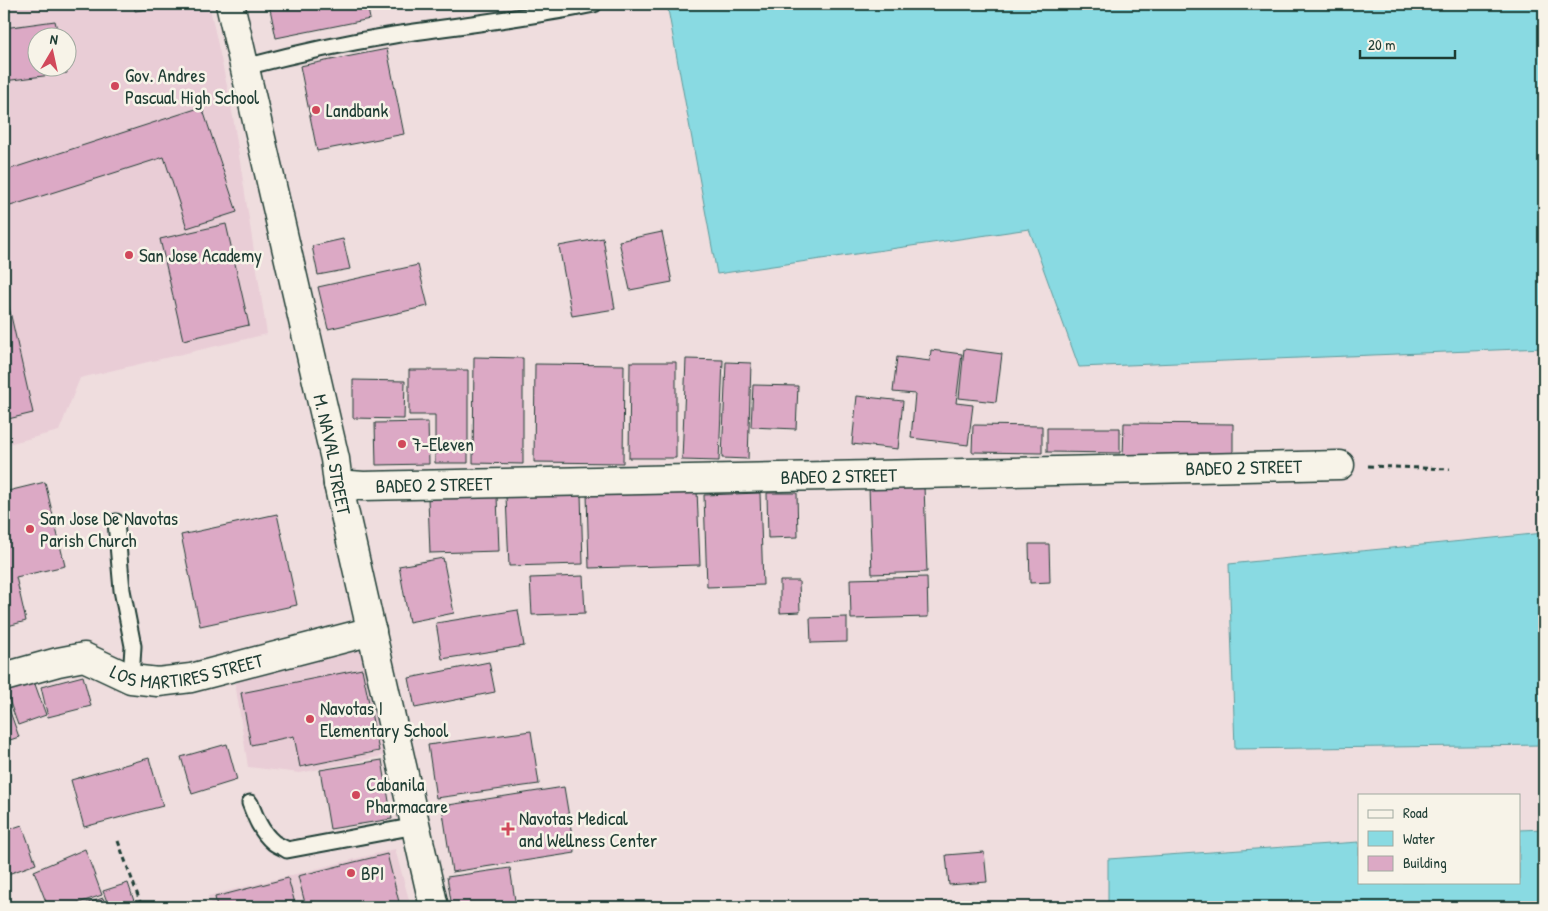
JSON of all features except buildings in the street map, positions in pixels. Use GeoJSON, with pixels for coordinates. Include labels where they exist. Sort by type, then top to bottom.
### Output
{"type":"FeatureCollection","features":[{"type":"Feature","properties":{"kind":"street","name":"M. NAVAL STREET"},"geometry":{"type":"LineString","coordinates":[[230,4],[335,459],[338,484],[434,907]]}},
{"type":"Feature","properties":{"kind":"street","name":"BADEO 2 STREET"},"geometry":{"type":"LineString","coordinates":[[338,484],[363,486],[1340,465]]}},
{"type":"Feature","properties":{"kind":"street","name":"LOS MARTIRES STREET"},"geometry":{"type":"LineString","coordinates":[[4,677],[84,657],[132,680],[158,682],[190,678],[372,631]]}},
{"type":"Feature","properties":{"kind":"lane"},"geometry":{"type":"LineString","coordinates":[[244,67],[307,51],[594,4]]}},
{"type":"Feature","properties":{"kind":"lane"},"geometry":{"type":"LineString","coordinates":[[116,522],[122,590],[133,646],[132,680]]}},
{"type":"Feature","properties":{"kind":"lane"},"geometry":{"type":"LineString","coordinates":[[250,803],[256,818],[268,837],[287,850],[416,826]]}},
{"type":"Feature","properties":{"kind":"path"},"geometry":{"type":"LineString","coordinates":[[1340,465],[1450,469]]}},
{"type":"Feature","properties":{"kind":"path"},"geometry":{"type":"LineString","coordinates":[[118,841],[142,907]]}},
{"type":"Feature","properties":{"kind":"shaded area","name":"San Jose Academy"},"geometry":{"type":"Polygon","coordinates":[[[4,4],[209,4],[231,104],[267,334],[80,378],[59,431],[4,445],[4,4]]]}},
{"type":"Feature","properties":{"kind":"shaded area","name":"Navotas I Elementary School"},"geometry":{"type":"Polygon","coordinates":[[[364,649],[387,755],[300,773],[248,767],[235,682],[364,649]]]}},
{"type":"Feature","properties":{"kind":"shaded area","name":"BPI"},"geometry":{"type":"Polygon","coordinates":[[[395,849],[411,907],[211,907],[208,896],[395,849]]]}},
{"type":"Feature","properties":{"kind":"water"},"geometry":{"type":"Polygon","coordinates":[[[667,4],[1544,4],[1544,348],[1079,367],[1029,229],[717,274],[667,4]]]}},
{"type":"Feature","properties":{"kind":"water"},"geometry":{"type":"Polygon","coordinates":[[[1544,533],[1544,745],[1235,749],[1229,564],[1544,533]]]}},
{"type":"Feature","properties":{"kind":"water"},"geometry":{"type":"Polygon","coordinates":[[[1544,829],[1544,907],[1108,907],[1108,859],[1358,842],[1358,884],[1520,884],[1520,830],[1544,829]]]}},
{"type":"Feature","properties":{"kind":"place","name":"Gov. Andres Pascual High School"},"geometry":{"type":"Point","coordinates":[115,86]}},
{"type":"Feature","properties":{"kind":"place","name":"Landbank"},"geometry":{"type":"Point","coordinates":[316,110]}},
{"type":"Feature","properties":{"kind":"place","name":"San Jose Academy"},"geometry":{"type":"Point","coordinates":[129,255]}},
{"type":"Feature","properties":{"kind":"place","name":"7-Eleven"},"geometry":{"type":"Point","coordinates":[402,444]}},
{"type":"Feature","properties":{"kind":"place","name":"San Jose De Navotas Parish Church"},"geometry":{"type":"Point","coordinates":[30,529]}},
{"type":"Feature","properties":{"kind":"place","name":"Navotas I Elementary School"},"geometry":{"type":"Point","coordinates":[310,719]}},
{"type":"Feature","properties":{"kind":"place","name":"Cabanila Pharmacare"},"geometry":{"type":"Point","coordinates":[356,795]}},
{"type":"Feature","properties":{"kind":"place","name":"Navotas Medical and Wellness Center"},"geometry":{"type":"Point","coordinates":[508,829]}},
{"type":"Feature","properties":{"kind":"place","name":"BPI"},"geometry":{"type":"Point","coordinates":[351,873]}}]}
